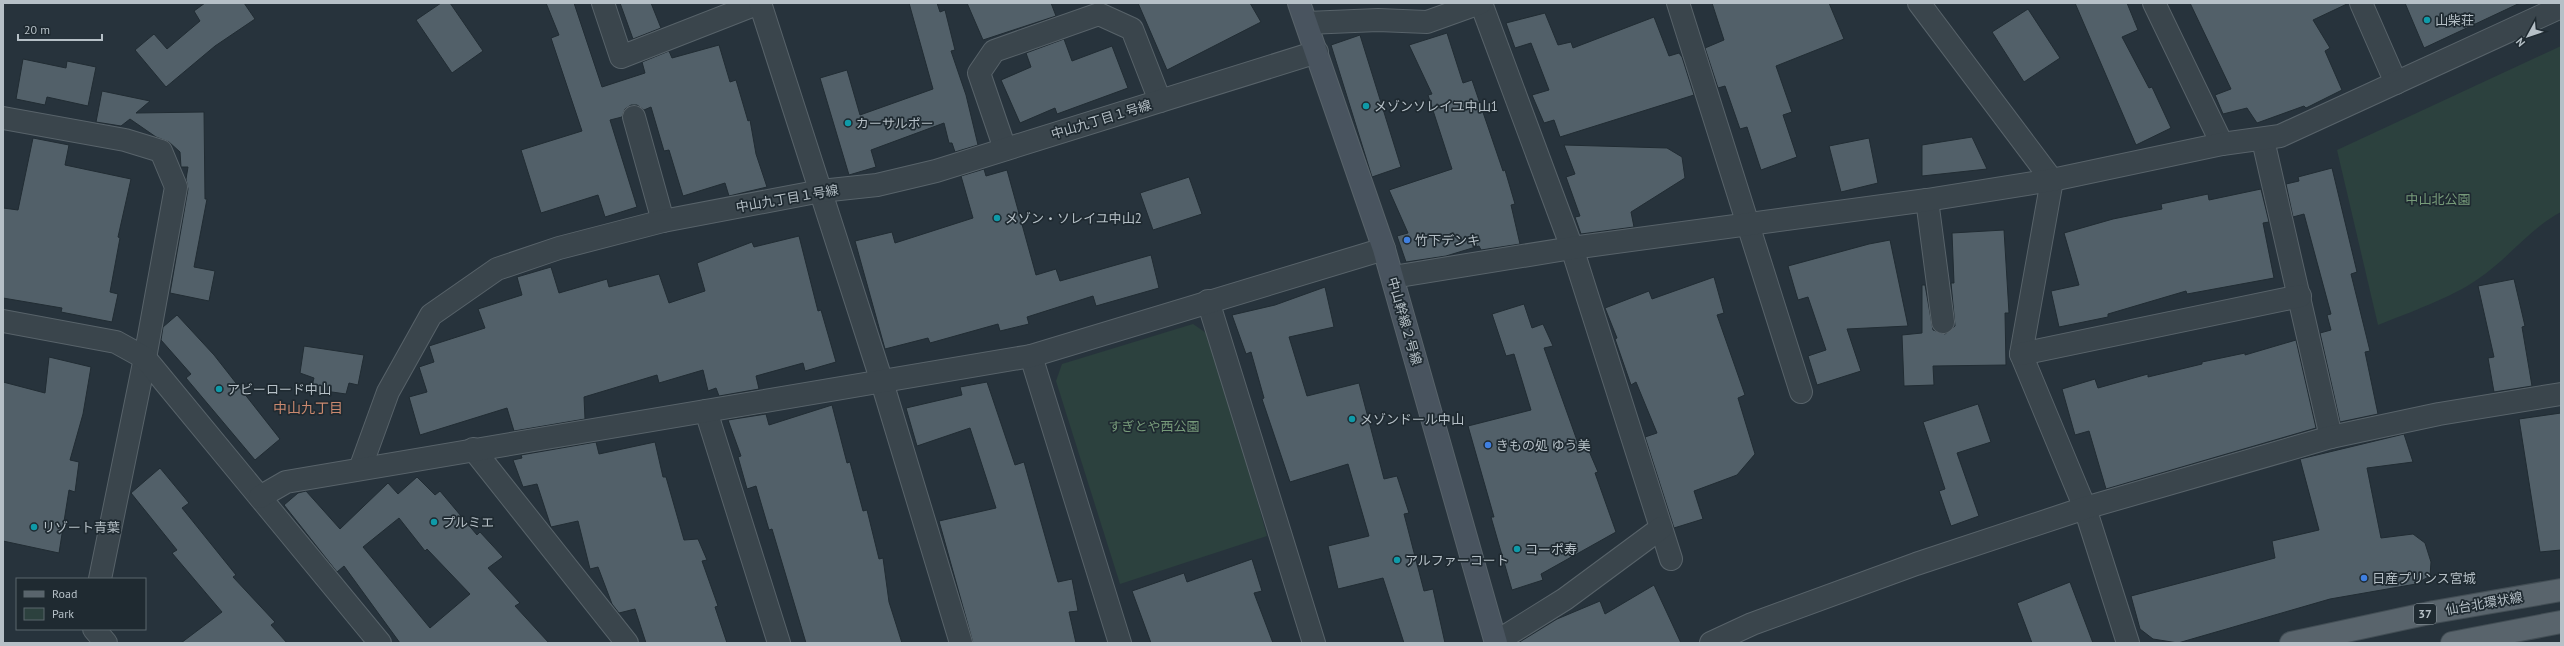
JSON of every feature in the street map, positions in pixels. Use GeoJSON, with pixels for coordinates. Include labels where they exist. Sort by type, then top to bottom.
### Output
{"type":"FeatureCollection","features":[{"type":"Feature","properties":{"kind":"main road","name":"仙台北環状線"},"geometry":{"type":"LineString","coordinates":[[2291,643],[2434,612],[2561,590]]}},
{"type":"Feature","properties":{"kind":"main road"},"geometry":{"type":"LineString","coordinates":[[2452,643],[2561,622]]}},
{"type":"Feature","properties":{"kind":"street"},"geometry":{"type":"LineString","coordinates":[[603,3],[621,57],[760,3],[882,382],[961,643]]}},
{"type":"Feature","properties":{"kind":"street","name":"中山幹線２号線"},"geometry":{"type":"LineString","coordinates":[[1299,3],[1393,277],[1496,642]]}},
{"type":"Feature","properties":{"kind":"street"},"geometry":{"type":"LineString","coordinates":[[1307,23],[1378,20],[1427,22],[1480,3],[1572,248],[1671,559]]}},
{"type":"Feature","properties":{"kind":"street"},"geometry":{"type":"LineString","coordinates":[[1678,3],[1801,392]]}},
{"type":"Feature","properties":{"kind":"street"},"geometry":{"type":"LineString","coordinates":[[1919,3],[2052,180],[2021,354],[2085,508],[2128,643]]}},
{"type":"Feature","properties":{"kind":"street"},"geometry":{"type":"LineString","coordinates":[[2154,3],[2222,144]]}},
{"type":"Feature","properties":{"kind":"street"},"geometry":{"type":"LineString","coordinates":[[2361,3],[2396,83]]}},
{"type":"Feature","properties":{"kind":"street"},"geometry":{"type":"LineString","coordinates":[[1393,277],[1572,248],[1927,200],[2052,180],[2222,144],[2263,140],[2280,136],[2561,7]]}},
{"type":"Feature","properties":{"kind":"street"},"geometry":{"type":"LineString","coordinates":[[1005,149],[979,73],[994,51],[1099,14],[1132,29],[1160,101]]}},
{"type":"Feature","properties":{"kind":"street","name":"中山九丁目１号線"},"geometry":{"type":"LineString","coordinates":[[360,469],[388,392],[431,315],[497,269],[559,248],[663,221],[821,191],[877,185],[936,171],[1316,52]]}},
{"type":"Feature","properties":{"kind":"street"},"geometry":{"type":"LineString","coordinates":[[634,117],[663,221]]}},
{"type":"Feature","properties":{"kind":"street"},"geometry":{"type":"LineString","coordinates":[[3,118],[125,140],[161,151],[176,188],[145,358],[100,578]]}},
{"type":"Feature","properties":{"kind":"street"},"geometry":{"type":"LineString","coordinates":[[2263,140],[2300,296],[2331,437]]}},
{"type":"Feature","properties":{"kind":"street"},"geometry":{"type":"LineString","coordinates":[[1927,200],[1943,322]]}},
{"type":"Feature","properties":{"kind":"street"},"geometry":{"type":"LineString","coordinates":[[260,497],[286,482],[473,449],[1031,356],[1208,301],[1384,249]]}},
{"type":"Feature","properties":{"kind":"street"},"geometry":{"type":"LineString","coordinates":[[2021,354],[2300,296]]}},
{"type":"Feature","properties":{"kind":"street"},"geometry":{"type":"LineString","coordinates":[[1208,301],[1314,643]]}},
{"type":"Feature","properties":{"kind":"street"},"geometry":{"type":"LineString","coordinates":[[3,321],[116,342],[145,358],[380,643]]}},
{"type":"Feature","properties":{"kind":"street"},"geometry":{"type":"LineString","coordinates":[[1031,356],[1120,643]]}},
{"type":"Feature","properties":{"kind":"street"},"geometry":{"type":"LineString","coordinates":[[1711,643],[1752,624],[1916,564],[2085,508],[2331,437],[2439,414],[2561,394]]}},
{"type":"Feature","properties":{"kind":"street"},"geometry":{"type":"LineString","coordinates":[[706,411],[779,643]]}},
{"type":"Feature","properties":{"kind":"street"},"geometry":{"type":"LineString","coordinates":[[473,449],[627,643]]}},
{"type":"Feature","properties":{"kind":"street"},"geometry":{"type":"LineString","coordinates":[[1496,642],[1565,599],[1661,528]]}},
{"type":"Feature","properties":{"kind":"street"},"geometry":{"type":"LineString","coordinates":[[87,643],[90,630]]}},
{"type":"Feature","properties":{"kind":"street"},"geometry":{"type":"LineString","coordinates":[[95,630],[106,643]]}},
{"type":"Feature","properties":{"kind":"green space","name":"中山北公園"},"geometry":{"type":"Polygon","coordinates":[[[2561,46],[2561,212],[2549,219],[2489,271],[2468,286],[2430,304],[2378,325],[2337,150],[2561,46]]]}},
{"type":"Feature","properties":{"kind":"green space","name":"すぎとや西公園"},"geometry":{"type":"Polygon","coordinates":[[[1193,324],[1212,337],[1267,536],[1120,584],[1056,381],[1062,364],[1193,324]]]}},
{"type":"Feature","properties":{"kind":"building"},"geometry":{"type":"Polygon","coordinates":[[[205,3],[244,3],[255,19],[215,46],[166,87],[135,50],[154,34],[167,49],[200,21],[194,11],[205,3]]]}},
{"type":"Feature","properties":{"kind":"building"},"geometry":{"type":"Polygon","coordinates":[[[441,3],[450,3],[483,51],[452,73],[416,20],[441,3]]]}},
{"type":"Feature","properties":{"kind":"building"},"geometry":{"type":"Polygon","coordinates":[[[546,3],[574,3],[602,87],[645,73],[642,62],[669,51],[672,58],[719,45],[730,82],[736,80],[748,121],[750,120],[756,154],[767,187],[729,196],[725,183],[683,196],[669,150],[664,151],[651,107],[644,110],[637,105],[631,105],[625,109],[622,117],[610,120],[637,207],[605,217],[598,195],[541,213],[521,150],[582,131],[551,38],[559,35],[546,3]]]}},
{"type":"Feature","properties":{"kind":"building"},"geometry":{"type":"Polygon","coordinates":[[[620,3],[651,3],[661,28],[633,39],[620,3]]]}},
{"type":"Feature","properties":{"kind":"building"},"geometry":{"type":"Polygon","coordinates":[[[909,3],[937,3],[940,12],[945,10],[955,50],[951,51],[966,95],[978,145],[955,152],[952,143],[949,143],[944,123],[871,150],[876,167],[849,175],[820,78],[847,70],[860,115],[933,89],[909,3]]]}},
{"type":"Feature","properties":{"kind":"building"},"geometry":{"type":"Polygon","coordinates":[[[967,3],[1051,3],[1056,16],[983,40],[967,3]]]}},
{"type":"Feature","properties":{"kind":"building"},"geometry":{"type":"Polygon","coordinates":[[[1138,3],[1250,3],[1261,22],[1167,70],[1138,3]]]}},
{"type":"Feature","properties":{"kind":"building"},"geometry":{"type":"Polygon","coordinates":[[[1712,3],[1829,3],[1844,39],[1776,66],[1792,112],[1783,115],[1797,157],[1761,170],[1747,127],[1740,129],[1725,86],[1718,88],[1705,48],[1724,40],[1712,3]]]}},
{"type":"Feature","properties":{"kind":"building"},"geometry":{"type":"Polygon","coordinates":[[[2075,3],[2127,3],[2138,30],[2122,37],[2149,88],[2152,87],[2171,128],[2136,145],[2075,3]]]}},
{"type":"Feature","properties":{"kind":"building"},"geometry":{"type":"Polygon","coordinates":[[[2190,3],[2349,3],[2313,20],[2330,48],[2325,51],[2342,90],[2306,108],[2304,106],[2257,123],[2247,108],[2223,114],[2215,95],[2231,89],[2190,3]]]}},
{"type":"Feature","properties":{"kind":"building"},"geometry":{"type":"Polygon","coordinates":[[[2405,3],[2520,3],[2424,48],[2405,3]]]}},
{"type":"Feature","properties":{"kind":"building"},"geometry":{"type":"Polygon","coordinates":[[[2028,9],[2060,58],[2024,82],[1992,32],[2028,9]]]}},
{"type":"Feature","properties":{"kind":"building"},"geometry":{"type":"Polygon","coordinates":[[[1545,13],[1558,45],[1571,42],[1573,48],[1654,17],[1669,56],[1679,53],[1682,57],[1694,95],[1560,137],[1554,120],[1544,123],[1532,95],[1549,90],[1531,43],[1515,48],[1506,23],[1545,13]]]}},
{"type":"Feature","properties":{"kind":"building"},"geometry":{"type":"Polygon","coordinates":[[[1447,33],[1463,83],[1472,80],[1503,171],[1505,170],[1515,204],[1511,205],[1520,244],[1481,250],[1479,246],[1446,256],[1406,262],[1397,236],[1408,233],[1389,190],[1452,169],[1428,95],[1432,94],[1409,45],[1447,33]]]}},
{"type":"Feature","properties":{"kind":"building","name":"メゾンソレイユ中山1"},"geometry":{"type":"Polygon","coordinates":[[[1360,35],[1401,167],[1372,177],[1331,45],[1360,35]]]}},
{"type":"Feature","properties":{"kind":"building"},"geometry":{"type":"Polygon","coordinates":[[[1064,39],[1072,61],[1112,46],[1128,88],[1057,114],[1055,108],[1020,123],[1001,80],[1031,67],[1026,53],[1064,39]]]}},
{"type":"Feature","properties":{"kind":"building"},"geometry":{"type":"Polygon","coordinates":[[[23,59],[66,68],[67,61],[96,67],[88,106],[47,97],[45,105],[16,99],[23,59]]]}},
{"type":"Feature","properties":{"kind":"building"},"geometry":{"type":"Polygon","coordinates":[[[102,91],[150,101],[136,113],[204,112],[205,199],[207,199],[194,267],[215,271],[209,301],[170,293],[188,189],[186,179],[188,167],[181,167],[180,152],[169,142],[156,137],[130,119],[121,126],[96,122],[102,91]]]}},
{"type":"Feature","properties":{"kind":"building"},"geometry":{"type":"Polygon","coordinates":[[[1972,137],[1987,169],[1922,176],[1922,145],[1972,137]]]}},
{"type":"Feature","properties":{"kind":"building"},"geometry":{"type":"Polygon","coordinates":[[[33,138],[69,145],[65,165],[131,179],[118,237],[120,238],[110,292],[118,294],[112,322],[61,312],[62,308],[3,298],[3,208],[18,210],[33,138]]]}},
{"type":"Feature","properties":{"kind":"building"},"geometry":{"type":"Polygon","coordinates":[[[1869,138],[1878,183],[1841,192],[1829,146],[1869,138]]]}},
{"type":"Feature","properties":{"kind":"building"},"geometry":{"type":"Polygon","coordinates":[[[1564,145],[1667,148],[1682,157],[1685,178],[1631,212],[1634,227],[1581,234],[1575,217],[1580,216],[1566,177],[1575,174],[1564,145]]]}},
{"type":"Feature","properties":{"kind":"building"},"geometry":{"type":"Polygon","coordinates":[[[2332,168],[2357,272],[2351,274],[2370,351],[2365,352],[2378,414],[2340,422],[2320,333],[2331,330],[2327,315],[2331,314],[2304,214],[2293,217],[2286,184],[2299,181],[2298,177],[2332,168]]]}},
{"type":"Feature","properties":{"kind":"building"},"geometry":{"type":"Polygon","coordinates":[[[984,169],[986,176],[1007,170],[1036,275],[1056,269],[1060,281],[1151,255],[1159,288],[1096,306],[1093,296],[1027,317],[1029,324],[1000,331],[998,324],[930,343],[928,338],[885,349],[855,241],[892,232],[895,243],[973,218],[961,176],[984,169]]]}},
{"type":"Feature","properties":{"kind":"building"},"geometry":{"type":"Polygon","coordinates":[[[1189,177],[1202,214],[1153,230],[1140,193],[1189,177]]]}},
{"type":"Feature","properties":{"kind":"building"},"geometry":{"type":"Polygon","coordinates":[[[2261,189],[2269,222],[2263,223],[2274,278],[2187,294],[2186,291],[2108,314],[2108,317],[2059,327],[2051,291],[2079,285],[2064,233],[2113,219],[2162,209],[2161,204],[2208,194],[2209,200],[2261,189]]]}},
{"type":"Feature","properties":{"kind":"building"},"geometry":{"type":"Polygon","coordinates":[[[2004,230],[2009,313],[2005,313],[2006,365],[1933,366],[1934,385],[1904,386],[1902,335],[1922,333],[1922,285],[1925,285],[1933,330],[1945,334],[1955,326],[1951,283],[1954,283],[1952,233],[2004,230]]]}},
{"type":"Feature","properties":{"kind":"building"},"geometry":{"type":"Polygon","coordinates":[[[799,236],[818,311],[821,310],[836,362],[805,371],[803,363],[756,376],[759,389],[719,396],[716,388],[708,391],[703,370],[659,383],[657,375],[584,397],[585,419],[514,431],[507,408],[420,435],[409,397],[427,392],[419,367],[434,362],[429,346],[485,328],[478,309],[522,295],[517,277],[551,267],[559,293],[607,279],[609,287],[659,274],[669,303],[705,291],[697,263],[752,242],[754,247],[799,236]]]}},
{"type":"Feature","properties":{"kind":"building"},"geometry":{"type":"Polygon","coordinates":[[[1890,240],[1908,326],[1847,329],[1861,371],[1817,385],[1808,356],[1826,350],[1808,297],[1798,300],[1788,266],[1869,244],[1890,240]]]}},
{"type":"Feature","properties":{"kind":"building"},"geometry":{"type":"Polygon","coordinates":[[[1714,277],[1724,313],[1717,315],[1745,395],[1738,398],[1755,454],[1737,475],[1694,491],[1703,519],[1674,528],[1645,437],[1657,433],[1636,382],[1631,385],[1615,339],[1617,338],[1605,308],[1649,291],[1652,299],[1714,277]]]}},
{"type":"Feature","properties":{"kind":"building"},"geometry":{"type":"Polygon","coordinates":[[[2514,279],[2525,326],[2522,327],[2532,386],[2494,392],[2488,358],[2494,357],[2478,286],[2514,279]]]}},
{"type":"Feature","properties":{"kind":"building"},"geometry":{"type":"Polygon","coordinates":[[[1325,287],[1334,327],[1289,337],[1307,396],[1359,383],[1384,479],[1397,476],[1409,513],[1404,514],[1424,591],[1433,589],[1445,643],[1404,643],[1383,578],[1338,589],[1328,546],[1369,536],[1348,464],[1290,482],[1262,399],[1264,398],[1251,352],[1246,354],[1232,315],[1275,305],[1325,287]]]}},
{"type":"Feature","properties":{"kind":"building"},"geometry":{"type":"Polygon","coordinates":[[[1524,304],[1532,328],[1543,324],[1553,346],[1544,348],[1579,446],[1586,444],[1598,472],[1595,473],[1616,532],[1541,574],[1543,580],[1512,590],[1491,517],[1494,517],[1468,426],[1531,410],[1514,354],[1506,356],[1492,314],[1524,304]]]}},
{"type":"Feature","properties":{"kind":"building"},"geometry":{"type":"Polygon","coordinates":[[[177,315],[214,355],[280,439],[255,460],[186,378],[191,374],[161,340],[163,327],[177,315]]]}},
{"type":"Feature","properties":{"kind":"building"},"geometry":{"type":"Polygon","coordinates":[[[2296,340],[2316,428],[2106,489],[2089,431],[2075,435],[2062,389],[2095,379],[2098,388],[2148,374],[2148,377],[2202,364],[2202,362],[2245,353],[2245,355],[2296,340]]]}},
{"type":"Feature","properties":{"kind":"building"},"geometry":{"type":"Polygon","coordinates":[[[304,346],[364,355],[358,385],[349,383],[346,394],[311,389],[314,378],[300,373],[304,346]]]}},
{"type":"Feature","properties":{"kind":"building"},"geometry":{"type":"Polygon","coordinates":[[[49,357],[91,367],[83,414],[70,460],[79,462],[75,492],[69,490],[59,553],[3,541],[3,382],[45,393],[49,357]]]}},
{"type":"Feature","properties":{"kind":"building"},"geometry":{"type":"Polygon","coordinates":[[[987,382],[1015,465],[1024,462],[1058,582],[1072,579],[1078,611],[1069,612],[1076,643],[973,643],[939,521],[996,508],[970,428],[917,446],[906,408],[962,395],[960,387],[987,382]]]}},
{"type":"Feature","properties":{"kind":"building"},"geometry":{"type":"Polygon","coordinates":[[[1978,404],[1991,442],[1957,453],[1979,516],[1951,526],[1939,491],[1945,489],[1923,422],[1978,404]]]}},
{"type":"Feature","properties":{"kind":"building"},"geometry":{"type":"Polygon","coordinates":[[[832,405],[847,463],[850,462],[863,511],[867,510],[879,559],[883,558],[889,602],[902,643],[806,643],[772,529],[769,530],[756,486],[747,489],[738,457],[741,456],[728,420],[766,414],[769,425],[832,405]]]}},
{"type":"Feature","properties":{"kind":"building"},"geometry":{"type":"Polygon","coordinates":[[[2561,413],[2561,550],[2540,552],[2519,419],[2561,413]]]}},
{"type":"Feature","properties":{"kind":"building"},"geometry":{"type":"Polygon","coordinates":[[[2404,434],[2413,462],[2367,468],[2381,538],[2413,534],[2425,543],[2431,562],[2430,576],[2416,584],[2330,599],[2178,643],[2153,639],[2140,629],[2131,596],[2275,558],[2272,541],[2319,530],[2300,459],[2404,434]]]}},
{"type":"Feature","properties":{"kind":"building"},"geometry":{"type":"Polygon","coordinates":[[[596,442],[599,454],[655,442],[663,477],[666,477],[684,540],[698,539],[707,560],[702,561],[718,606],[715,607],[727,643],[646,643],[635,609],[619,613],[612,604],[598,567],[590,569],[578,521],[551,527],[537,484],[523,487],[513,460],[522,458],[521,455],[596,442]]]}},
{"type":"Feature","properties":{"kind":"building"},"geometry":{"type":"Polygon","coordinates":[[[160,468],[189,503],[182,508],[236,575],[233,577],[275,622],[271,625],[287,643],[181,643],[222,612],[172,553],[177,550],[131,493],[160,468]]]}},
{"type":"Feature","properties":{"kind":"building"},"geometry":{"type":"Polygon","coordinates":[[[417,477],[435,495],[440,491],[477,535],[480,532],[503,557],[488,568],[520,603],[515,606],[549,643],[400,643],[344,566],[337,572],[284,505],[298,493],[306,491],[340,529],[388,483],[398,494],[417,477]],[[399,518],[363,547],[430,628],[470,594],[427,549],[425,551],[399,518]]]}},
{"type":"Feature","properties":{"kind":"building"},"geometry":{"type":"Polygon","coordinates":[[[1252,559],[1262,591],[1254,593],[1273,643],[1151,643],[1132,591],[1184,573],[1187,582],[1252,559]]]}},
{"type":"Feature","properties":{"kind":"building"},"geometry":{"type":"Polygon","coordinates":[[[2070,582],[2093,643],[2032,643],[2017,603],[2070,582]]]}},
{"type":"Feature","properties":{"kind":"building"},"geometry":{"type":"Polygon","coordinates":[[[1654,585],[1681,643],[1518,643],[1557,619],[1600,601],[1605,614],[1654,585]]]}},
{"type":"Feature","properties":{"kind":"place","name":"山柴荘"},"geometry":{"type":"Point","coordinates":[2427,20]}},
{"type":"Feature","properties":{"kind":"place","name":"メゾンソレイユ中山1"},"geometry":{"type":"Point","coordinates":[1366,106]}},
{"type":"Feature","properties":{"kind":"place","name":"カーサルポー"},"geometry":{"type":"Point","coordinates":[848,123]}},
{"type":"Feature","properties":{"kind":"place","name":"メゾン・ソレイユ中山2"},"geometry":{"type":"Point","coordinates":[997,218]}},
{"type":"Feature","properties":{"kind":"place","name":"竹下デンキ"},"geometry":{"type":"Point","coordinates":[1407,240]}},
{"type":"Feature","properties":{"kind":"place","name":"アビーロード中山"},"geometry":{"type":"Point","coordinates":[219,389]}},
{"type":"Feature","properties":{"kind":"place","name":"メゾンドール中山"},"geometry":{"type":"Point","coordinates":[1352,419]}},
{"type":"Feature","properties":{"kind":"place","name":"きもの処 ゆう美"},"geometry":{"type":"Point","coordinates":[1488,445]}},
{"type":"Feature","properties":{"kind":"place","name":"プルミエ"},"geometry":{"type":"Point","coordinates":[434,522]}},
{"type":"Feature","properties":{"kind":"place","name":"リゾート青葉"},"geometry":{"type":"Point","coordinates":[34,527]}},
{"type":"Feature","properties":{"kind":"place","name":"コーポ寿"},"geometry":{"type":"Point","coordinates":[1517,549]}},
{"type":"Feature","properties":{"kind":"place","name":"アルファーコート"},"geometry":{"type":"Point","coordinates":[1397,560]}},
{"type":"Feature","properties":{"kind":"place","name":"日産プリンス宮城"},"geometry":{"type":"Point","coordinates":[2364,578]}},
{"type":"Feature","properties":{"kind":"district","name":"中山九丁目"},"geometry":{"type":"Point","coordinates":[308,408]}}]}
